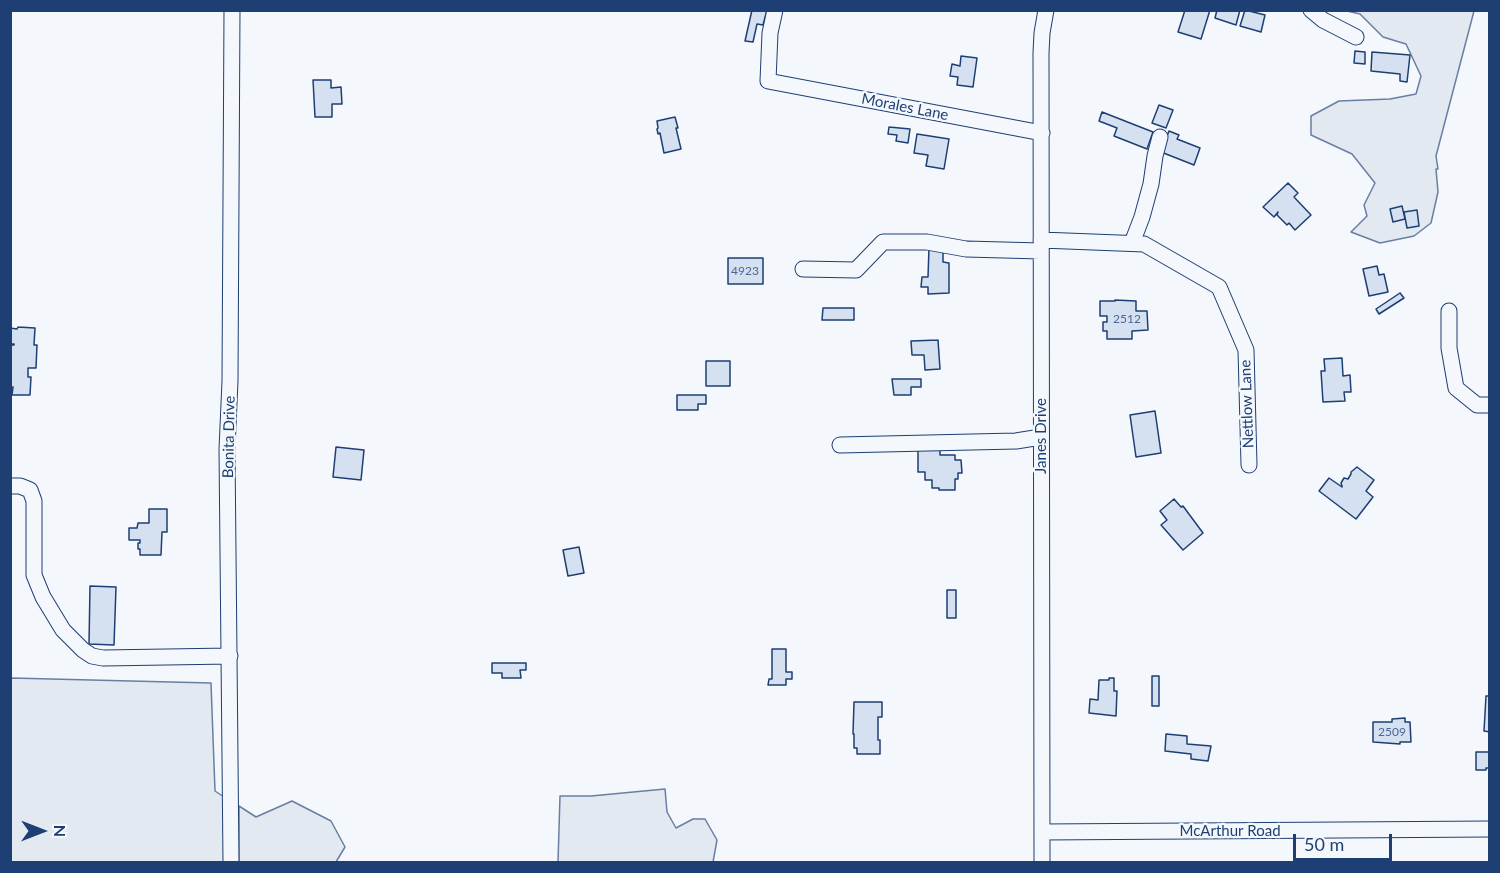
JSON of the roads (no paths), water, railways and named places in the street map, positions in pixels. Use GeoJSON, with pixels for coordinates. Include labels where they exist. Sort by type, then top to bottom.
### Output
{"type":"FeatureCollection","features":[{"type":"Feature","properties":{"kind":"street","name":"Bonita Drive"},"geometry":{"type":"LineString","coordinates":[[232,10],[230,369],[227,449],[234,860]]}},
{"type":"Feature","properties":{"kind":"street","name":"Morales Lane"},"geometry":{"type":"LineString","coordinates":[[775,10],[770,33],[768,81],[1042,133]]}},
{"type":"Feature","properties":{"kind":"street","name":"Janes Drive"},"geometry":{"type":"LineString","coordinates":[[1042,862],[1041,53],[1046,10]]}},
{"type":"Feature","properties":{"kind":"street"},"geometry":{"type":"LineString","coordinates":[[1311,10],[1323,20],[1356,37]]}},
{"type":"Feature","properties":{"kind":"street"},"geometry":{"type":"LineString","coordinates":[[1132,243],[1151,184],[1160,137]]}},
{"type":"Feature","properties":{"kind":"street","name":"Nettlow Lane"},"geometry":{"type":"LineString","coordinates":[[803,269],[856,270],[883,242],[927,243],[966,249],[1144,244],[1219,287],[1246,350],[1249,465]]}},
{"type":"Feature","properties":{"kind":"street"},"geometry":{"type":"LineString","coordinates":[[1449,311],[1449,348],[1456,388],[1477,405],[1490,405]]}},
{"type":"Feature","properties":{"kind":"street"},"geometry":{"type":"LineString","coordinates":[[840,444],[1016,441],[1041,437]]}},
{"type":"Feature","properties":{"kind":"street"},"geometry":{"type":"LineString","coordinates":[[10,486],[20,486],[30,490],[34,501],[34,575],[43,597],[63,630],[83,651],[103,658],[230,656]]}},
{"type":"Feature","properties":{"kind":"street","name":"McArthur Road"},"geometry":{"type":"LineString","coordinates":[[1042,832],[1490,829]]}}]}
